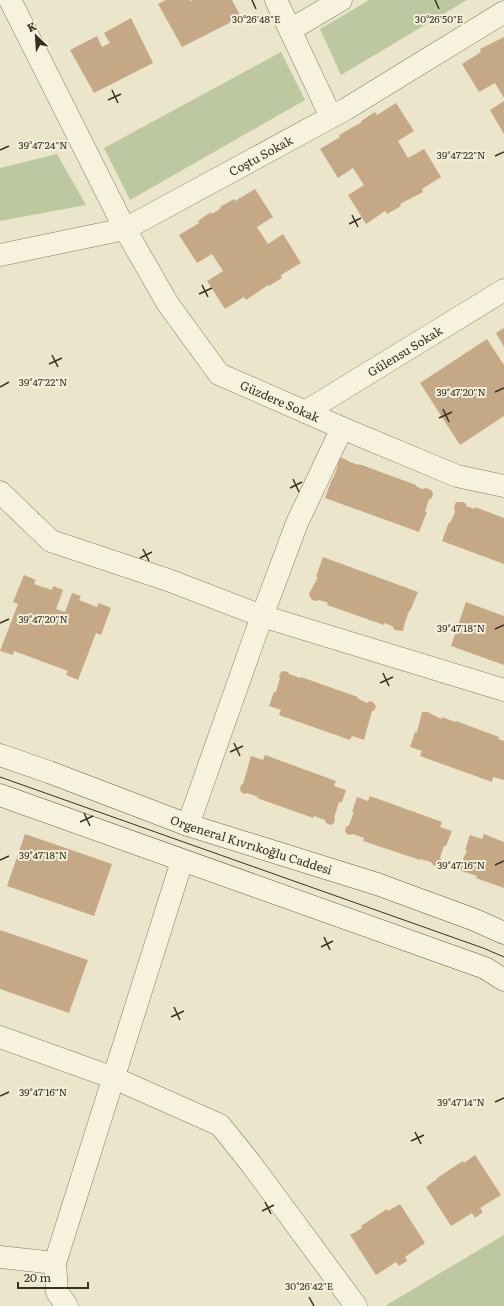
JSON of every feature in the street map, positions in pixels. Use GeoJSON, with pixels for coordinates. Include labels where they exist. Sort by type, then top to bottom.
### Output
{"type":"FeatureCollection","features":[{"type":"Feature","properties":{"kind":"street","name":"Güzdere Sokak"},"geometry":{"type":"LineString","coordinates":[[10,0],[125,229],[168,304],[220,374],[342,428],[457,476],[504,486]]}},
{"type":"Feature","properties":{"kind":"street"},"geometry":{"type":"LineString","coordinates":[[276,0],[331,117]]}},
{"type":"Feature","properties":{"kind":"street"},"geometry":{"type":"LineString","coordinates":[[290,30],[341,0]]}},
{"type":"Feature","properties":{"kind":"street","name":"Coştu Sokak"},"geometry":{"type":"LineString","coordinates":[[0,255],[125,229],[331,117],[504,12]]}},
{"type":"Feature","properties":{"kind":"street","name":"Gülensu Sokak"},"geometry":{"type":"LineString","coordinates":[[305,412],[504,290]]}},
{"type":"Feature","properties":{"kind":"street"},"geometry":{"type":"LineString","coordinates":[[188,825],[297,522],[342,428]]}},
{"type":"Feature","properties":{"kind":"street"},"geometry":{"type":"LineString","coordinates":[[0,492],[51,541],[168,580],[262,616],[504,690]]}},
{"type":"Feature","properties":{"kind":"street","name":"Orgeneral Kıvrıkoğlu Caddesi"},"geometry":{"type":"LineString","coordinates":[[0,755],[188,825],[376,884],[475,920],[504,933]]}},
{"type":"Feature","properties":{"kind":"street"},"geometry":{"type":"LineString","coordinates":[[0,795],[485,968],[504,980]]}},
{"type":"Feature","properties":{"kind":"street"},"geometry":{"type":"LineString","coordinates":[[67,1306],[57,1292],[54,1263],[182,861]]}},
{"type":"Feature","properties":{"kind":"street"},"geometry":{"type":"LineString","coordinates":[[0,1037],[114,1078],[220,1125],[252,1165],[356,1306]]}},
{"type":"Feature","properties":{"kind":"street"},"geometry":{"type":"LineString","coordinates":[[0,1257],[54,1263]]}},
{"type":"Feature","properties":{"kind":"green space"},"geometry":{"type":"Polygon","coordinates":[[[369,0],[467,0],[341,75],[320,29],[369,0]]]}},
{"type":"Feature","properties":{"kind":"green space"},"geometry":{"type":"Polygon","coordinates":[[[281,52],[305,100],[130,200],[104,148],[281,52]]]}},
{"type":"Feature","properties":{"kind":"green space"},"geometry":{"type":"Polygon","coordinates":[[[57,154],[86,205],[0,221],[0,168],[57,154]]]}},
{"type":"Feature","properties":{"kind":"green space"},"geometry":{"type":"Polygon","coordinates":[[[504,1235],[504,1306],[385,1306],[504,1235]]]}},
{"type":"Feature","properties":{"kind":"building"},"geometry":{"type":"Polygon","coordinates":[[[166,0],[232,0],[241,17],[182,47],[158,4],[166,0]]]}},
{"type":"Feature","properties":{"kind":"building"},"geometry":{"type":"Polygon","coordinates":[[[131,18],[153,63],[94,93],[70,50],[97,36],[102,47],[110,43],[104,33],[131,18]]]}},
{"type":"Feature","properties":{"kind":"building"},"geometry":{"type":"Polygon","coordinates":[[[504,37],[504,98],[495,83],[479,92],[462,64],[481,52],[480,49],[504,37]]]}},
{"type":"Feature","properties":{"kind":"building"},"geometry":{"type":"Polygon","coordinates":[[[504,101],[504,134],[490,110],[504,101]]]}},
{"type":"Feature","properties":{"kind":"building"},"geometry":{"type":"Polygon","coordinates":[[[396,103],[414,131],[398,141],[408,158],[424,149],[441,177],[422,189],[423,192],[400,204],[401,206],[387,214],[385,211],[366,224],[348,195],[364,185],[353,168],[338,178],[320,149],[340,137],[339,135],[362,122],[361,121],[375,112],[377,115],[396,103]]]}},
{"type":"Feature","properties":{"kind":"building"},"geometry":{"type":"Polygon","coordinates":[[[255,189],[273,217],[257,227],[268,244],[283,234],[301,263],[281,275],[282,278],[269,286],[268,285],[246,300],[244,297],[225,309],[207,281],[223,271],[212,254],[197,263],[179,235],[199,223],[198,221],[211,212],[212,214],[221,208],[220,207],[234,199],[235,201],[255,189]]]}},
{"type":"Feature","properties":{"kind":"building"},"geometry":{"type":"Polygon","coordinates":[[[504,328],[504,347],[496,333],[504,328]]]}},
{"type":"Feature","properties":{"kind":"building"},"geometry":{"type":"Polygon","coordinates":[[[487,339],[504,365],[504,416],[460,445],[420,383],[487,339]]]}},
{"type":"Feature","properties":{"kind":"building"},"geometry":{"type":"Polygon","coordinates":[[[339,458],[343,458],[358,465],[359,464],[416,485],[422,489],[426,488],[431,490],[433,493],[432,498],[429,499],[425,512],[427,512],[419,532],[325,498],[337,468],[339,458]]]}},
{"type":"Feature","properties":{"kind":"building"},"geometry":{"type":"Polygon","coordinates":[[[456,502],[463,502],[466,506],[475,509],[475,507],[504,518],[504,564],[442,541],[449,522],[450,523],[455,512],[454,507],[456,502]]]}},
{"type":"Feature","properties":{"kind":"building"},"geometry":{"type":"Polygon","coordinates":[[[323,557],[418,592],[409,611],[403,631],[395,630],[392,626],[384,623],[384,625],[327,605],[328,603],[320,600],[315,601],[311,599],[309,594],[318,577],[316,577],[323,557]]]}},
{"type":"Feature","properties":{"kind":"building"},"geometry":{"type":"Polygon","coordinates":[[[24,575],[36,580],[34,584],[52,590],[53,586],[63,590],[56,609],[65,612],[72,593],[81,596],[79,600],[97,607],[99,603],[111,608],[101,635],[96,633],[78,680],[66,675],[68,671],[14,651],[13,655],[0,651],[18,604],[13,602],[24,575]]]}},
{"type":"Feature","properties":{"kind":"building"},"geometry":{"type":"Polygon","coordinates":[[[466,602],[504,616],[504,665],[451,646],[466,602]]]}},
{"type":"Feature","properties":{"kind":"building"},"geometry":{"type":"Polygon","coordinates":[[[284,671],[300,678],[301,677],[358,697],[357,698],[367,703],[370,701],[374,703],[376,706],[374,711],[372,711],[364,740],[352,736],[350,740],[279,715],[281,710],[269,706],[274,692],[276,692],[280,678],[279,676],[281,672],[284,671]]]}},
{"type":"Feature","properties":{"kind":"building"},"geometry":{"type":"Polygon","coordinates":[[[422,712],[428,712],[442,719],[442,717],[455,722],[456,721],[499,737],[498,739],[504,741],[504,780],[493,777],[492,782],[420,756],[422,751],[410,747],[415,732],[417,732],[422,712]]]}},
{"type":"Feature","properties":{"kind":"building"},"geometry":{"type":"Polygon","coordinates":[[[265,755],[336,781],[334,786],[346,790],[342,802],[339,802],[334,823],[331,825],[326,823],[325,820],[314,816],[313,818],[241,792],[241,785],[243,784],[251,756],[263,760],[265,755]]]}},
{"type":"Feature","properties":{"kind":"building"},"geometry":{"type":"Polygon","coordinates":[[[370,796],[442,822],[440,827],[452,831],[446,846],[444,846],[440,858],[440,865],[433,865],[431,862],[420,860],[363,841],[364,838],[353,834],[347,834],[345,831],[346,827],[349,825],[354,812],[352,812],[357,797],[368,801],[370,796]]]}},
{"type":"Feature","properties":{"kind":"building"},"geometry":{"type":"Polygon","coordinates":[[[25,834],[112,864],[94,916],[7,886],[25,834]]]}},
{"type":"Feature","properties":{"kind":"building"},"geometry":{"type":"Polygon","coordinates":[[[484,834],[504,842],[504,888],[476,878],[477,876],[465,873],[459,869],[467,850],[465,850],[470,835],[482,839],[484,834]]]}},
{"type":"Feature","properties":{"kind":"building"},"geometry":{"type":"Polygon","coordinates":[[[0,930],[88,960],[69,1013],[0,989],[0,930]]]}},
{"type":"Feature","properties":{"kind":"building"},"geometry":{"type":"Polygon","coordinates":[[[475,1155],[501,1195],[480,1208],[483,1212],[475,1218],[472,1213],[451,1226],[426,1187],[463,1161],[464,1163],[475,1155]]]}},
{"type":"Feature","properties":{"kind":"building"},"geometry":{"type":"Polygon","coordinates":[[[400,1204],[425,1243],[405,1257],[407,1261],[399,1266],[396,1262],[376,1275],[350,1235],[387,1209],[388,1211],[400,1204]]]}},
{"type":"Feature","properties":{"kind":"tram line"},"geometry":{"type":"LineString","coordinates":[[0,777],[483,948],[504,957]]}}]}
